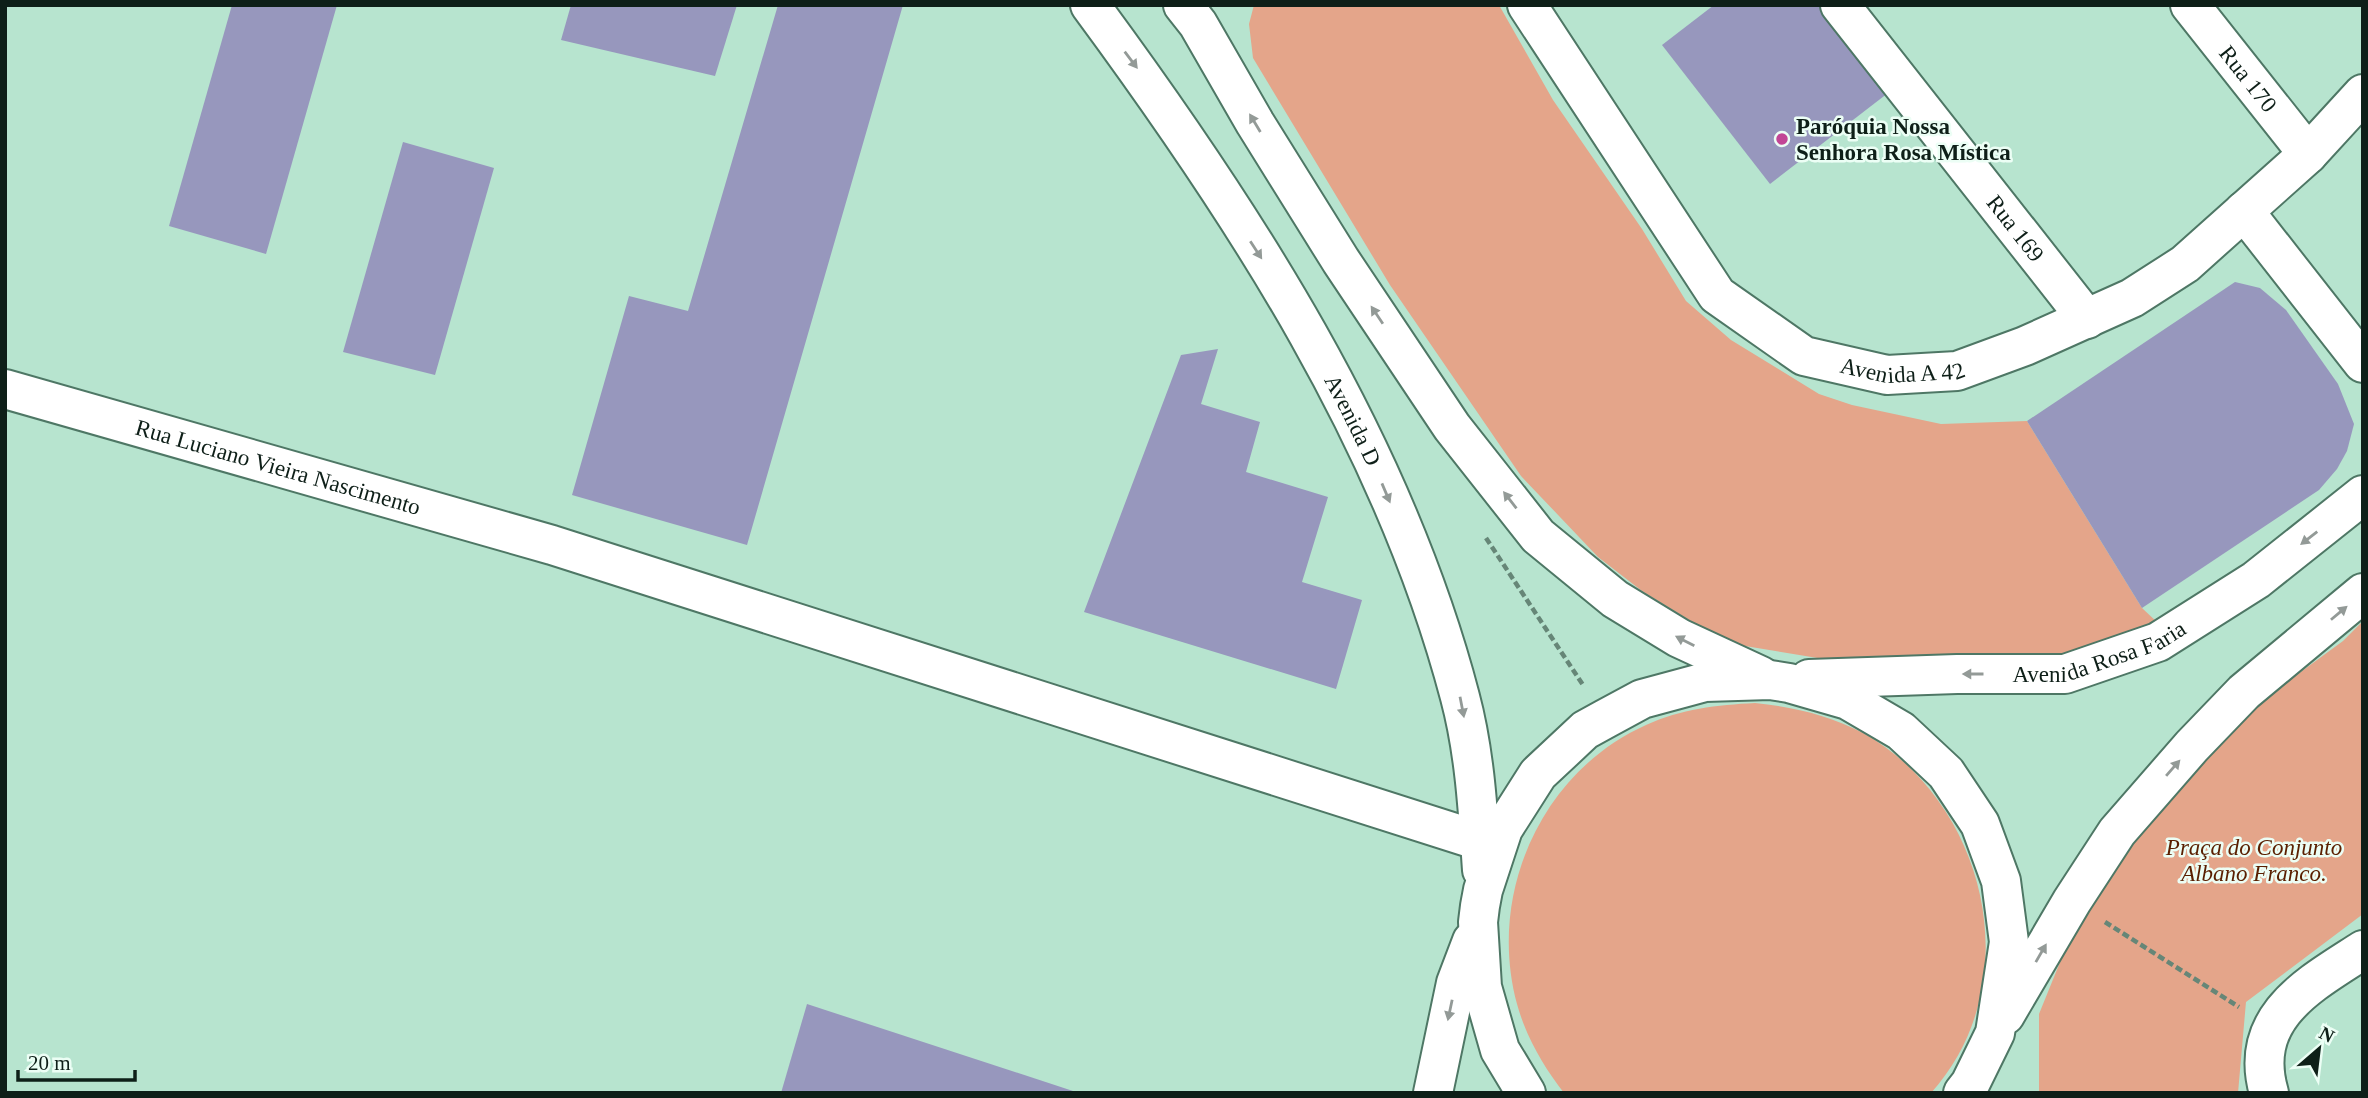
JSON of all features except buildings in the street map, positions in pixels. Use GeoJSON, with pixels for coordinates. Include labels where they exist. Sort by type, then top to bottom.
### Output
{"type":"FeatureCollection","features":[{"type":"Feature","properties":{"kind":"street","name":"Avenida D"},"geometry":{"type":"LineString","coordinates":[[1090,5],[1164,104],[1296,311],[1368,449],[1427,588],[1461,699],[1476,792],[1480,841],[1482,987],[1500,1050],[1526,1093]]}},
{"type":"Feature","properties":{"kind":"street","name":"Avenida A 42"},"geometry":{"type":"LineString","coordinates":[[1527,5],[1717,295],[1804,356],[1888,375],[1956,371],[2025,346],[2132,298],[2185,264],[2308,154],[2363,94]]}},
{"type":"Feature","properties":{"kind":"street","name":"Rua 169"},"geometry":{"type":"LineString","coordinates":[[1840,5],[2087,319]]}},
{"type":"Feature","properties":{"kind":"street","name":"Rua 170"},"geometry":{"type":"LineString","coordinates":[[2190,5],[2308,154]]}},
{"type":"Feature","properties":{"kind":"street"},"geometry":{"type":"LineString","coordinates":[[1197,12],[1255,123],[1341,261],[1452,427],[1538,536],[1615,599],[1679,638],[1779,681],[1848,700],[1901,731],[1946,773],[1980,824],[2001,881],[2009,942],[1995,1033],[1990,1093]]}},
{"type":"Feature","properties":{"kind":"street"},"geometry":{"type":"LineString","coordinates":[[2244,211],[2363,363]]}},
{"type":"Feature","properties":{"kind":"street","name":"Rua Luciano Vieira Nascimento"},"geometry":{"type":"LineString","coordinates":[[5,388],[552,545],[1480,841]]}},
{"type":"Feature","properties":{"kind":"street","name":"Avenida Rosa Faria"},"geometry":{"type":"LineString","coordinates":[[1779,681],[1957,674],[2065,674],[2158,642],[2256,580],[2363,495]]}},
{"type":"Feature","properties":{"kind":"street"},"geometry":{"type":"LineString","coordinates":[[1963,1093],[2071,901],[2117,832],[2192,746],[2244,692],[2363,593]]}},
{"type":"Feature","properties":{"kind":"street"},"geometry":{"type":"LineString","coordinates":[[1433,1093],[1456,983],[1503,829],[1538,774],[1585,730],[1642,699],[1705,681],[1779,681]]}},
{"type":"Feature","properties":{"kind":"street"},"geometry":{"type":"LineString","coordinates":[[2269,1093],[2264,1078],[2264,1058],[2272,1028],[2289,1002],[2308,985],[2363,950]]}},
{"type":"Feature","properties":{"kind":"path"},"geometry":{"type":"LineString","coordinates":[[2071,901],[2272,1028]]}},
{"type":"Feature","properties":{"kind":"green space"},"geometry":{"type":"Polygon","coordinates":[[[1254,5],[1499,5],[1553,100],[1642,229],[1686,301],[1731,340],[1819,394],[1852,405],[1941,424],[2027,421],[2142,608],[2159,624],[2083,649],[2043,657],[1842,662],[1739,645],[1704,629],[1642,591],[1598,557],[1521,476],[1390,285],[1253,58],[1249,24],[1254,5]]]}},
{"type":"Feature","properties":{"kind":"green space","name":"Praça do Conjunto Albano Franco."},"geometry":{"type":"Polygon","coordinates":[[[2363,621],[2363,914],[2246,1002],[2238,1093],[2039,1093],[2039,1014],[2069,940],[2100,875],[2253,707],[2343,641],[2363,621]]]}},
{"type":"Feature","properties":{"kind":"green space"},"geometry":{"type":"Polygon","coordinates":[[[1755,703],[1811,713],[1863,733],[1906,764],[1940,803],[1965,848],[1981,898],[1986,949],[1980,1000],[1962,1049],[1931,1093],[1564,1093],[1525,1028],[1517,1004],[1510,962],[1510,921],[1517,880],[1531,841],[1551,805],[1577,773],[1609,746],[1646,725],[1672,715],[1755,703]]]}},
{"type":"Feature","properties":{"kind":"place","name":"Paróquia Nossa Senhora Rosa Mística"},"geometry":{"type":"Point","coordinates":[1782,139]}}]}
